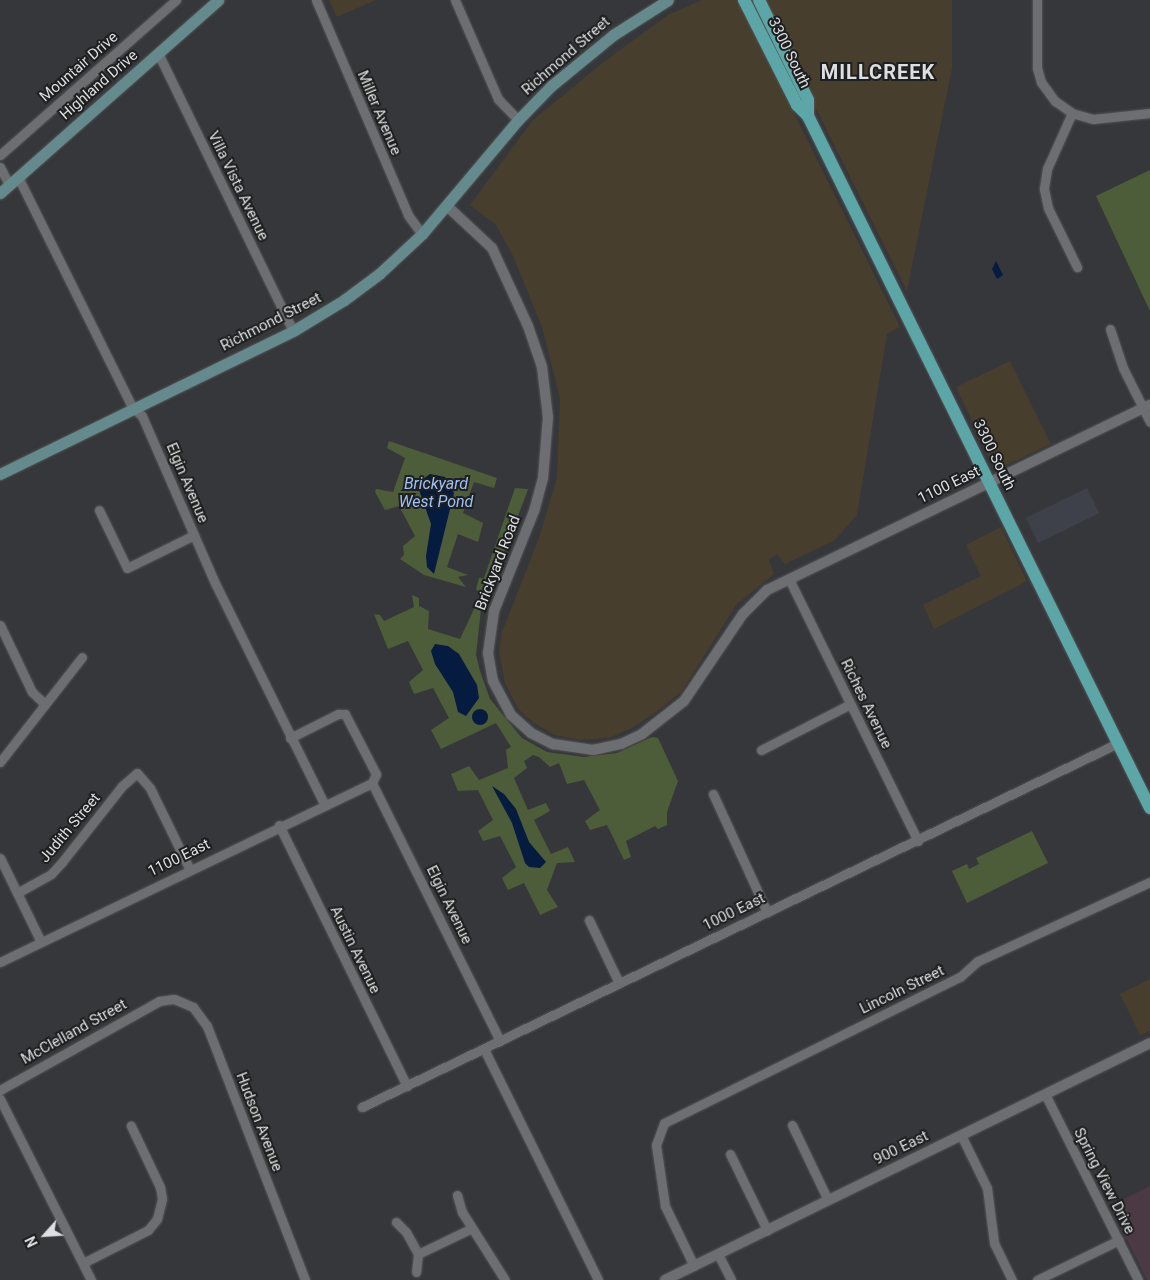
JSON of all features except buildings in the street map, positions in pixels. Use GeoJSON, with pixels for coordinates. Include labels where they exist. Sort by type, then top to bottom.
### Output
{"type":"FeatureCollection","features":[{"type":"Feature","properties":{"kind":"main road","name":"Highland Drive"},"geometry":{"type":"LineString","coordinates":[[4,189],[218,0]]}},
{"type":"Feature","properties":{"kind":"main road","name":"Richmond Street"},"geometry":{"type":"LineString","coordinates":[[0,474],[132,407],[293,331],[365,285],[422,234],[518,120],[593,50],[668,0]]}},
{"type":"Feature","properties":{"kind":"main road","name":"3300 South"},"geometry":{"type":"LineString","coordinates":[[744,0],[797,105],[808,116],[1150,808]]}},
{"type":"Feature","properties":{"kind":"main road","name":"3300 South"},"geometry":{"type":"LineString","coordinates":[[759,0],[808,100],[808,116]]}},
{"type":"Feature","properties":{"kind":"street","name":"Mountair Drive"},"geometry":{"type":"LineString","coordinates":[[0,155],[176,0]]}},
{"type":"Feature","properties":{"kind":"street","name":"Miller Avenue"},"geometry":{"type":"LineString","coordinates":[[316,0],[403,203],[422,234]]}},
{"type":"Feature","properties":{"kind":"street"},"geometry":{"type":"LineString","coordinates":[[454,0],[498,99],[518,120]]}},
{"type":"Feature","properties":{"kind":"street"},"geometry":{"type":"LineString","coordinates":[[1037,0],[1038,76],[1049,94],[1072,113],[1093,119],[1150,113]]}},
{"type":"Feature","properties":{"kind":"street","name":"Villa Vista Avenue"},"geometry":{"type":"LineString","coordinates":[[158,53],[293,331]]}},
{"type":"Feature","properties":{"kind":"street"},"geometry":{"type":"LineString","coordinates":[[1072,113],[1047,169],[1044,189],[1048,208],[1076,267]]}},
{"type":"Feature","properties":{"kind":"street"},"geometry":{"type":"LineString","coordinates":[[0,167],[4,189]]}},
{"type":"Feature","properties":{"kind":"street","name":"Elgin Avenue"},"geometry":{"type":"LineString","coordinates":[[18,177],[132,407],[142,416],[194,535],[290,738],[324,804]]}},
{"type":"Feature","properties":{"kind":"street","name":"Brickyard Road"},"geometry":{"type":"LineString","coordinates":[[447,206],[482,236],[500,262],[532,336],[546,392],[548,438],[543,478],[534,511],[494,611],[490,628],[488,653],[492,675],[511,715],[541,740],[566,748],[593,750],[631,740],[656,725],[684,701],[750,605],[767,590],[789,579]]}},
{"type":"Feature","properties":{"kind":"street"},"geometry":{"type":"LineString","coordinates":[[1110,330],[1123,368],[1147,406],[1150,422]]}},
{"type":"Feature","properties":{"kind":"street","name":"1100 East"},"geometry":{"type":"LineString","coordinates":[[789,579],[1147,406]]}},
{"type":"Feature","properties":{"kind":"street"},"geometry":{"type":"LineString","coordinates":[[99,510],[127,568],[194,535]]}},
{"type":"Feature","properties":{"kind":"street","name":"Riches Avenue"},"geometry":{"type":"LineString","coordinates":[[789,579],[918,841]]}},
{"type":"Feature","properties":{"kind":"street"},"geometry":{"type":"LineString","coordinates":[[0,625],[32,692],[45,704]]}},
{"type":"Feature","properties":{"kind":"street"},"geometry":{"type":"LineString","coordinates":[[0,762],[82,657]]}},
{"type":"Feature","properties":{"kind":"street"},"geometry":{"type":"LineString","coordinates":[[761,750],[850,704]]}},
{"type":"Feature","properties":{"kind":"street","name":"Elgin Avenue"},"geometry":{"type":"LineString","coordinates":[[290,738],[338,714],[345,714],[376,774],[372,783],[500,1041]]}},
{"type":"Feature","properties":{"kind":"street","name":"1000 East"},"geometry":{"type":"LineString","coordinates":[[362,1107],[904,844],[918,841],[1118,743]]}},
{"type":"Feature","properties":{"kind":"street","name":"Judith Street"},"geometry":{"type":"LineString","coordinates":[[17,893],[50,874],[62,862],[122,786],[137,773],[150,788],[190,870]]}},
{"type":"Feature","properties":{"kind":"street","name":"1100 East"},"geometry":{"type":"LineString","coordinates":[[0,962],[324,804],[372,783]]}},
{"type":"Feature","properties":{"kind":"street"},"geometry":{"type":"LineString","coordinates":[[713,794],[766,912]]}},
{"type":"Feature","properties":{"kind":"street","name":"Austin Avenue"},"geometry":{"type":"LineString","coordinates":[[279,826],[407,1086]]}},
{"type":"Feature","properties":{"kind":"street"},"geometry":{"type":"LineString","coordinates":[[0,858],[41,942]]}},
{"type":"Feature","properties":{"kind":"street","name":"Lincoln Street"},"geometry":{"type":"LineString","coordinates":[[694,1266],[665,1206],[656,1144],[664,1123],[960,977],[996,953],[1150,882]]}},
{"type":"Feature","properties":{"kind":"street"},"geometry":{"type":"LineString","coordinates":[[589,920],[618,983]]}},
{"type":"Feature","properties":{"kind":"street","name":"McClelland Street"},"geometry":{"type":"LineString","coordinates":[[0,1090],[163,1000]]}},
{"type":"Feature","properties":{"kind":"street","name":"Hudson Avenue"},"geometry":{"type":"LineString","coordinates":[[163,1000],[184,1002],[196,1010],[205,1022],[305,1280]]}},
{"type":"Feature","properties":{"kind":"street","name":"900 East"},"geometry":{"type":"LineString","coordinates":[[665,1280],[1150,1043]]}},
{"type":"Feature","properties":{"kind":"street"},"geometry":{"type":"LineString","coordinates":[[484,1048],[598,1280]]}},
{"type":"Feature","properties":{"kind":"street","name":"Spring View Drive"},"geometry":{"type":"LineString","coordinates":[[1045,1094],[1138,1280]]}},
{"type":"Feature","properties":{"kind":"street"},"geometry":{"type":"LineString","coordinates":[[0,1099],[91,1280]]}},
{"type":"Feature","properties":{"kind":"street"},"geometry":{"type":"LineString","coordinates":[[792,1125],[828,1200]]}},
{"type":"Feature","properties":{"kind":"street"},"geometry":{"type":"LineString","coordinates":[[83,1263],[148,1230],[157,1219],[162,1199],[160,1187],[131,1126]]}},
{"type":"Feature","properties":{"kind":"street"},"geometry":{"type":"LineString","coordinates":[[961,1135],[987,1188],[994,1243],[1012,1280]]}},
{"type":"Feature","properties":{"kind":"street"},"geometry":{"type":"LineString","coordinates":[[730,1154],[767,1230]]}},
{"type":"Feature","properties":{"kind":"street"},"geometry":{"type":"LineString","coordinates":[[457,1195],[462,1212],[505,1280]]}},
{"type":"Feature","properties":{"kind":"street"},"geometry":{"type":"LineString","coordinates":[[396,1222],[408,1234],[418,1254],[416,1272]]}},
{"type":"Feature","properties":{"kind":"street"},"geometry":{"type":"LineString","coordinates":[[418,1254],[472,1228]]}},
{"type":"Feature","properties":{"kind":"street"},"geometry":{"type":"LineString","coordinates":[[1037,1280],[1119,1240]]}},
{"type":"Feature","properties":{"kind":"street"},"geometry":{"type":"LineString","coordinates":[[718,1254],[731,1280]]}},
{"type":"Feature","properties":{"kind":"shaded area"},"geometry":{"type":"Polygon","coordinates":[[[329,0],[376,0],[337,17],[329,0]]]}},
{"type":"Feature","properties":{"kind":"shaded area"},"geometry":{"type":"Polygon","coordinates":[[[702,0],[738,0],[900,327],[887,334],[857,515],[835,540],[785,564],[777,554],[769,560],[774,574],[736,605],[682,691],[659,710],[632,728],[609,738],[580,740],[555,735],[534,723],[519,710],[505,683],[499,651],[502,632],[539,538],[557,478],[560,398],[542,327],[513,256],[496,225],[470,205],[533,120],[605,61],[668,15],[702,0]]]}},
{"type":"Feature","properties":{"kind":"shaded area"},"geometry":{"type":"Polygon","coordinates":[[[762,0],[952,0],[952,68],[907,291],[762,0]]]}},
{"type":"Feature","properties":{"kind":"shaded area"},"geometry":{"type":"Polygon","coordinates":[[[1010,361],[1051,444],[1002,467],[993,464],[956,387],[1010,361]]]}},
{"type":"Feature","properties":{"kind":"shaded area"},"geometry":{"type":"Polygon","coordinates":[[[1087,488],[1099,513],[1038,543],[1026,518],[1087,488]]]}},
{"type":"Feature","properties":{"kind":"shaded area"},"geometry":{"type":"Polygon","coordinates":[[[1001,527],[1027,581],[934,629],[923,605],[981,576],[966,545],[1001,527]]]}},
{"type":"Feature","properties":{"kind":"shaded area"},"geometry":{"type":"Polygon","coordinates":[[[1150,979],[1150,1031],[1140,1035],[1120,994],[1150,979]]]}},
{"type":"Feature","properties":{"kind":"shaded area"},"geometry":{"type":"Polygon","coordinates":[[[1150,1186],[1150,1280],[1147,1280],[1110,1206],[1150,1186]]]}},
{"type":"Feature","properties":{"kind":"green space"},"geometry":{"type":"Polygon","coordinates":[[[1150,170],[1150,311],[1096,196],[1150,170]]]}},
{"type":"Feature","properties":{"kind":"green space"},"geometry":{"type":"Polygon","coordinates":[[[389,441],[497,478],[494,488],[474,482],[463,513],[483,523],[478,542],[458,534],[447,567],[468,575],[458,577],[466,587],[424,575],[400,559],[404,555],[403,546],[415,536],[399,506],[385,510],[375,492],[376,489],[393,492],[405,458],[387,448],[389,441]]]}},
{"type":"Feature","properties":{"kind":"green space"},"geometry":{"type":"Polygon","coordinates":[[[515,488],[528,489],[489,591],[480,593],[476,589],[479,578],[484,578],[515,488]]]}},
{"type":"Feature","properties":{"kind":"green space"},"geometry":{"type":"Polygon","coordinates":[[[412,595],[419,598],[419,606],[429,611],[428,629],[460,639],[475,607],[481,609],[476,655],[480,671],[490,699],[522,738],[547,752],[584,757],[617,753],[652,737],[658,738],[678,781],[667,812],[667,825],[658,829],[655,826],[626,841],[631,857],[624,860],[607,825],[590,830],[585,821],[600,810],[584,780],[567,784],[559,763],[550,767],[539,757],[533,755],[524,761],[527,768],[514,778],[528,810],[546,803],[550,811],[534,820],[551,854],[568,847],[575,862],[557,863],[547,890],[558,907],[540,915],[524,883],[508,890],[502,878],[516,867],[500,836],[483,841],[478,831],[493,820],[478,790],[458,791],[451,774],[469,766],[479,780],[508,768],[506,750],[511,747],[496,723],[441,749],[431,730],[449,718],[433,688],[414,694],[409,682],[423,670],[408,641],[388,649],[374,614],[380,615],[384,621],[414,607],[412,595]]]}},
{"type":"Feature","properties":{"kind":"green space"},"geometry":{"type":"Polygon","coordinates":[[[1032,831],[1048,863],[967,903],[952,871],[967,864],[969,869],[979,864],[976,858],[1032,831]]]}},
{"type":"Feature","properties":{"kind":"water"},"geometry":{"type":"Polygon","coordinates":[[[996,261],[1003,275],[997,279],[992,269],[996,261]]]}},
{"type":"Feature","properties":{"kind":"water","name":"Brickyard West Pond"},"geometry":{"type":"Polygon","coordinates":[[[430,474],[445,477],[454,493],[434,574],[427,567],[426,556],[431,524],[419,490],[422,480],[430,474]]]}},
{"type":"Feature","properties":{"kind":"water"},"geometry":{"type":"Polygon","coordinates":[[[435,644],[448,646],[459,654],[477,685],[479,698],[466,716],[458,712],[453,692],[435,664],[431,651],[435,644]]]}},
{"type":"Feature","properties":{"kind":"water"},"geometry":{"type":"Polygon","coordinates":[[[480,709],[486,711],[488,717],[486,723],[480,725],[474,723],[472,717],[474,711],[480,709]]]}},
{"type":"Feature","properties":{"kind":"water"},"geometry":{"type":"Polygon","coordinates":[[[492,786],[504,794],[516,809],[529,842],[546,862],[540,868],[529,867],[525,863],[512,823],[492,786]]]}},
{"type":"Feature","properties":{"kind":"district","name":"MILLCREEK"},"geometry":{"type":"Point","coordinates":[878,72]}}]}
